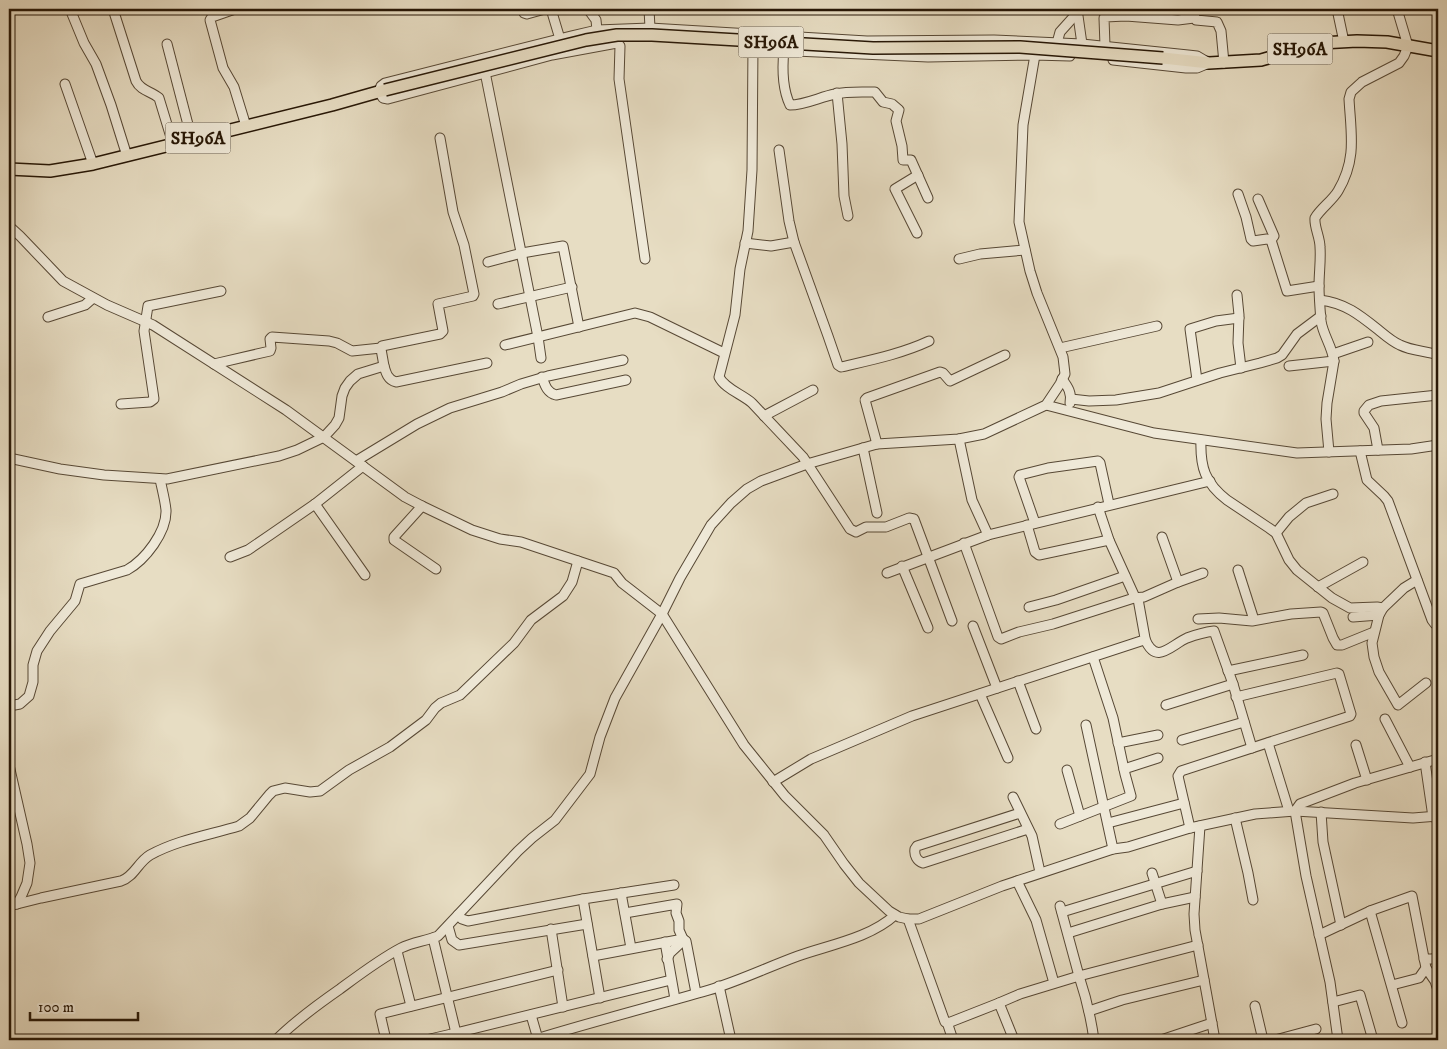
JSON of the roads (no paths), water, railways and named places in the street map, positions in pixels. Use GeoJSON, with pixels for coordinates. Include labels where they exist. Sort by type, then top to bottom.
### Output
{"type":"FeatureCollection","features":[{"type":"Feature","properties":{"kind":"main road","name":"SH96A"},"geometry":{"type":"LineString","coordinates":[[9,169],[50,171],[92,164],[586,40],[617,35],[652,35],[873,48],[1020,47],[1209,63],[1261,60],[1321,43],[1387,42],[1438,50]]}},
{"type":"Feature","properties":{"kind":"street"},"geometry":{"type":"LineString","coordinates":[[70,9],[84,43],[96,64],[127,156]]}},
{"type":"Feature","properties":{"kind":"street"},"geometry":{"type":"LineString","coordinates":[[113,9],[136,81],[143,90],[155,94],[159,98],[173,144]]}},
{"type":"Feature","properties":{"kind":"street"},"geometry":{"type":"LineString","coordinates":[[235,9],[212,17],[210,20],[223,68],[234,87],[246,126]]}},
{"type":"Feature","properties":{"kind":"street"},"geometry":{"type":"LineString","coordinates":[[522,9],[527,14],[545,9]]}},
{"type":"Feature","properties":{"kind":"street"},"geometry":{"type":"LineString","coordinates":[[552,9],[560,39]]}},
{"type":"Feature","properties":{"kind":"street"},"geometry":{"type":"LineString","coordinates":[[588,9],[596,20],[597,30]]}},
{"type":"Feature","properties":{"kind":"street"},"geometry":{"type":"LineString","coordinates":[[649,9],[650,28]]}},
{"type":"Feature","properties":{"kind":"street"},"geometry":{"type":"LineString","coordinates":[[1336,9],[1344,42]]}},
{"type":"Feature","properties":{"kind":"street"},"geometry":{"type":"LineString","coordinates":[[1329,452],[1326,419],[1334,357],[1324,331],[1321,316],[1319,286],[1320,240],[1314,221],[1337,193],[1350,162],[1352,153],[1349,95],[1368,78],[1399,63],[1408,46],[1397,9]]}},
{"type":"Feature","properties":{"kind":"street"},"geometry":{"type":"LineString","coordinates":[[1057,43],[1060,32],[1078,10]]}},
{"type":"Feature","properties":{"kind":"street"},"geometry":{"type":"LineString","coordinates":[[1078,10],[1082,44]]}},
{"type":"Feature","properties":{"kind":"street"},"geometry":{"type":"LineString","coordinates":[[1105,46],[1105,17],[1126,16],[1178,20],[1193,13],[1196,20],[1217,22],[1221,32],[1224,63]]}},
{"type":"Feature","properties":{"kind":"street"},"geometry":{"type":"LineString","coordinates":[[645,259],[619,79],[620,46],[615,42],[552,55],[388,98],[383,98],[381,86],[597,30],[650,28],[867,41],[994,40],[1082,44],[1197,56],[1209,63]]}},
{"type":"Feature","properties":{"kind":"street"},"geometry":{"type":"LineString","coordinates":[[754,35],[752,170],[748,230],[740,269],[735,315],[719,374],[720,380],[744,396],[796,449],[808,464],[850,529],[856,532],[866,527],[886,526],[914,519],[952,621]]}},
{"type":"Feature","properties":{"kind":"street"},"geometry":{"type":"LineString","coordinates":[[276,1040],[319,1003],[360,974],[410,944],[438,936],[518,851],[555,820],[583,784],[592,768],[600,737],[615,698],[680,578],[712,525],[731,503],[747,489],[761,481],[808,464],[877,444],[959,440],[984,434],[1046,405],[1065,374],[1063,357],[1037,293],[1019,222],[1023,125],[1034,55],[1038,42]]}},
{"type":"Feature","properties":{"kind":"street"},"geometry":{"type":"LineString","coordinates":[[166,44],[192,140]]}},
{"type":"Feature","properties":{"kind":"street"},"geometry":{"type":"LineString","coordinates":[[753,49],[928,57],[1080,56],[1186,68],[1197,68],[1209,63]]}},
{"type":"Feature","properties":{"kind":"street"},"geometry":{"type":"LineString","coordinates":[[784,50],[782,66],[783,83],[790,105],[808,102],[837,93],[875,92],[884,102],[895,106],[899,110],[896,121],[903,160],[911,160],[928,198]]}},
{"type":"Feature","properties":{"kind":"street"},"geometry":{"type":"LineString","coordinates":[[485,72],[541,358]]}},
{"type":"Feature","properties":{"kind":"street"},"geometry":{"type":"LineString","coordinates":[[65,84],[92,164]]}},
{"type":"Feature","properties":{"kind":"street"},"geometry":{"type":"LineString","coordinates":[[837,93],[842,144],[844,196],[848,216]]}},
{"type":"Feature","properties":{"kind":"street"},"geometry":{"type":"LineString","coordinates":[[214,364],[270,351],[272,348],[270,339],[272,337],[329,341],[356,351],[381,348],[383,345],[440,334],[443,331],[438,304],[473,296],[474,294],[464,246],[453,212],[440,138]]}},
{"type":"Feature","properties":{"kind":"street"},"geometry":{"type":"LineString","coordinates":[[779,150],[789,221],[794,242],[838,366],[841,367],[891,356],[929,341]]}},
{"type":"Feature","properties":{"kind":"street"},"geometry":{"type":"LineString","coordinates":[[917,233],[896,189],[918,175]]}},
{"type":"Feature","properties":{"kind":"street"},"geometry":{"type":"LineString","coordinates":[[1238,194],[1252,240],[1271,240]]}},
{"type":"Feature","properties":{"kind":"street"},"geometry":{"type":"LineString","coordinates":[[1258,200],[1274,236],[1271,240],[1287,292],[1319,286]]}},
{"type":"Feature","properties":{"kind":"street"},"geometry":{"type":"LineString","coordinates":[[9,226],[63,281],[93,298],[146,322],[214,364],[286,410],[405,497],[472,530],[500,539],[521,542],[614,573],[622,583],[662,614],[744,745],[773,782],[824,835],[859,883],[889,911],[899,917],[920,919],[1040,872],[1113,849],[1190,828],[1255,814],[1292,811],[1413,818],[1436,817],[1425,762]]}},
{"type":"Feature","properties":{"kind":"street"},"geometry":{"type":"LineString","coordinates":[[745,243],[771,246],[794,242]]}},
{"type":"Feature","properties":{"kind":"street"},"geometry":{"type":"LineString","coordinates":[[488,262],[563,246],[579,328]]}},
{"type":"Feature","properties":{"kind":"street"},"geometry":{"type":"LineString","coordinates":[[959,259],[980,254],[1025,250]]}},
{"type":"Feature","properties":{"kind":"street"},"geometry":{"type":"LineString","coordinates":[[498,304],[572,287]]}},
{"type":"Feature","properties":{"kind":"street"},"geometry":{"type":"LineString","coordinates":[[121,404],[150,402],[154,399],[144,331],[149,305],[221,291]]}},
{"type":"Feature","properties":{"kind":"street"},"geometry":{"type":"LineString","coordinates":[[1237,295],[1240,368]]}},
{"type":"Feature","properties":{"kind":"street"},"geometry":{"type":"LineString","coordinates":[[48,317],[85,305],[93,298]]}},
{"type":"Feature","properties":{"kind":"street"},"geometry":{"type":"LineString","coordinates":[[1320,300],[1332,302],[1361,315],[1391,340],[1400,345],[1438,355]]}},
{"type":"Feature","properties":{"kind":"street"},"geometry":{"type":"LineString","coordinates":[[505,345],[635,313],[650,317],[724,353]]}},
{"type":"Feature","properties":{"kind":"street"},"geometry":{"type":"LineString","coordinates":[[1071,400],[1089,401],[1159,393],[1197,380],[1268,361],[1282,355],[1293,338],[1321,316]]}},
{"type":"Feature","properties":{"kind":"street"},"geometry":{"type":"LineString","coordinates":[[1197,380],[1190,329],[1216,321],[1239,318]]}},
{"type":"Feature","properties":{"kind":"street"},"geometry":{"type":"LineString","coordinates":[[1060,348],[1157,326]]}},
{"type":"Feature","properties":{"kind":"street"},"geometry":{"type":"LineString","coordinates":[[1289,366],[1334,357],[1368,342]]}},
{"type":"Feature","properties":{"kind":"street"},"geometry":{"type":"LineString","coordinates":[[381,348],[384,366],[388,377],[393,382],[487,363]]}},
{"type":"Feature","properties":{"kind":"street"},"geometry":{"type":"LineString","coordinates":[[877,444],[865,400],[867,398],[940,372],[950,381],[1006,355]]}},
{"type":"Feature","properties":{"kind":"street"},"geometry":{"type":"LineString","coordinates":[[230,557],[248,550],[315,504],[360,464],[417,424],[450,408],[502,392],[520,384],[623,360]]}},
{"type":"Feature","properties":{"kind":"street"},"geometry":{"type":"LineString","coordinates":[[9,458],[60,469],[104,475],[167,479],[279,456],[324,437],[339,418],[342,396],[350,381],[358,374],[384,366]]}},
{"type":"Feature","properties":{"kind":"street"},"geometry":{"type":"LineString","coordinates":[[542,378],[546,389],[556,395],[626,380]]}},
{"type":"Feature","properties":{"kind":"street"},"geometry":{"type":"LineString","coordinates":[[1062,379],[1069,388],[1071,400],[1067,410]]}},
{"type":"Feature","properties":{"kind":"street"},"geometry":{"type":"LineString","coordinates":[[764,416],[812,390]]}},
{"type":"Feature","properties":{"kind":"street"},"geometry":{"type":"LineString","coordinates":[[1378,450],[1374,428],[1364,414],[1369,405],[1381,401],[1438,395]]}},
{"type":"Feature","properties":{"kind":"street"},"geometry":{"type":"LineString","coordinates":[[1071,400],[1085,416]]}},
{"type":"Feature","properties":{"kind":"street"},"geometry":{"type":"LineString","coordinates":[[1046,405],[1154,433],[1296,453],[1378,450],[1438,445]]}},
{"type":"Feature","properties":{"kind":"street"},"geometry":{"type":"LineString","coordinates":[[959,440],[972,500],[988,534]]}},
{"type":"Feature","properties":{"kind":"street"},"geometry":{"type":"LineString","coordinates":[[1201,440],[1201,464],[1204,472],[1220,495],[1276,534],[1289,560],[1297,570],[1332,598],[1350,608],[1377,607],[1381,612]]}},
{"type":"Feature","properties":{"kind":"street"},"geometry":{"type":"LineString","coordinates":[[863,448],[877,513]]}},
{"type":"Feature","properties":{"kind":"street"},"geometry":{"type":"LineString","coordinates":[[1360,451],[1366,477],[1388,501],[1432,620],[1435,624],[1438,624]]}},
{"type":"Feature","properties":{"kind":"street"},"geometry":{"type":"LineString","coordinates":[[1109,504],[1098,461],[1048,468],[1020,475],[1019,477],[1031,524],[1034,552],[1038,555],[1109,540]]}},
{"type":"Feature","properties":{"kind":"street"},"geometry":{"type":"LineString","coordinates":[[9,706],[20,704],[29,696],[37,651],[50,631],[75,601],[80,584],[127,570],[134,566],[145,556],[159,536],[166,510],[160,479]]}},
{"type":"Feature","properties":{"kind":"street"},"geometry":{"type":"LineString","coordinates":[[887,573],[988,534],[1210,481]]}},
{"type":"Feature","properties":{"kind":"street"},"geometry":{"type":"LineString","coordinates":[[1276,534],[1289,516],[1306,503],[1333,494]]}},
{"type":"Feature","properties":{"kind":"street"},"geometry":{"type":"LineString","coordinates":[[315,504],[365,575]]}},
{"type":"Feature","properties":{"kind":"street"},"geometry":{"type":"LineString","coordinates":[[422,506],[394,537],[394,540],[436,569]]}},
{"type":"Feature","properties":{"kind":"street"},"geometry":{"type":"LineString","coordinates":[[1098,507],[1109,540],[1136,598],[1145,639],[1149,648],[1152,651],[1160,652],[1173,647],[1186,638],[1215,632],[1252,748]]}},
{"type":"Feature","properties":{"kind":"street"},"geometry":{"type":"LineString","coordinates":[[1162,537],[1178,582]]}},
{"type":"Feature","properties":{"kind":"street"},"geometry":{"type":"LineString","coordinates":[[964,543],[999,639],[1136,598],[1203,573]]}},
{"type":"Feature","properties":{"kind":"street"},"geometry":{"type":"LineString","coordinates":[[13,905],[127,879],[139,864],[150,855],[181,842],[239,826],[250,818],[268,795],[279,789],[290,788],[310,792],[320,791],[349,770],[406,736],[426,720],[441,703],[460,695],[514,643],[531,620],[563,596],[572,582],[578,561]]}},
{"type":"Feature","properties":{"kind":"street"},"geometry":{"type":"LineString","coordinates":[[1318,587],[1364,562]]}},
{"type":"Feature","properties":{"kind":"street"},"geometry":{"type":"LineString","coordinates":[[902,566],[928,628]]}},
{"type":"Feature","properties":{"kind":"street"},"geometry":{"type":"LineString","coordinates":[[1238,570],[1254,620]]}},
{"type":"Feature","properties":{"kind":"street"},"geometry":{"type":"LineString","coordinates":[[1029,607],[1056,600],[1125,576]]}},
{"type":"Feature","properties":{"kind":"street"},"geometry":{"type":"LineString","coordinates":[[1417,580],[1404,588],[1381,612],[1372,643],[1379,672],[1398,705],[1426,682]]}},
{"type":"Feature","properties":{"kind":"street"},"geometry":{"type":"LineString","coordinates":[[1198,619],[1254,620],[1291,614],[1322,612],[1335,643],[1339,645],[1374,632]]}},
{"type":"Feature","properties":{"kind":"street"},"geometry":{"type":"LineString","coordinates":[[1354,617],[1381,612]]}},
{"type":"Feature","properties":{"kind":"street"},"geometry":{"type":"LineString","coordinates":[[973,626],[997,688]]}},
{"type":"Feature","properties":{"kind":"street"},"geometry":{"type":"LineString","coordinates":[[773,782],[811,759],[912,716],[1145,639]]}},
{"type":"Feature","properties":{"kind":"street"},"geometry":{"type":"LineString","coordinates":[[1228,671],[1303,655]]}},
{"type":"Feature","properties":{"kind":"street"},"geometry":{"type":"LineString","coordinates":[[1060,824],[1131,796],[1112,718],[1093,657]]}},
{"type":"Feature","properties":{"kind":"street"},"geometry":{"type":"LineString","coordinates":[[1190,828],[1178,776],[1181,771],[1352,714],[1339,674],[1337,673],[1236,697]]}},
{"type":"Feature","properties":{"kind":"street"},"geometry":{"type":"LineString","coordinates":[[1018,681],[1036,729]]}},
{"type":"Feature","properties":{"kind":"street"},"geometry":{"type":"LineString","coordinates":[[1166,705],[1233,684]]}},
{"type":"Feature","properties":{"kind":"street"},"geometry":{"type":"LineString","coordinates":[[980,694],[1008,758]]}},
{"type":"Feature","properties":{"kind":"street"},"geometry":{"type":"LineString","coordinates":[[1384,719],[1410,767]]}},
{"type":"Feature","properties":{"kind":"street"},"geometry":{"type":"LineString","coordinates":[[1182,740],[1244,722]]}},
{"type":"Feature","properties":{"kind":"street"},"geometry":{"type":"LineString","coordinates":[[1086,725],[1113,849]]}},
{"type":"Feature","properties":{"kind":"street"},"geometry":{"type":"LineString","coordinates":[[1118,743],[1158,735]]}},
{"type":"Feature","properties":{"kind":"street"},"geometry":{"type":"LineString","coordinates":[[1268,743],[1292,811],[1333,1002],[1338,1040]]}},
{"type":"Feature","properties":{"kind":"street"},"geometry":{"type":"LineString","coordinates":[[1356,745],[1367,780]]}},
{"type":"Feature","properties":{"kind":"street"},"geometry":{"type":"LineString","coordinates":[[1124,769],[1158,758]]}},
{"type":"Feature","properties":{"kind":"street"},"geometry":{"type":"LineString","coordinates":[[1292,811],[1300,804],[1367,780],[1438,759]]}},
{"type":"Feature","properties":{"kind":"street"},"geometry":{"type":"LineString","coordinates":[[9,765],[30,863],[27,883],[21,897],[13,905]]}},
{"type":"Feature","properties":{"kind":"street"},"geometry":{"type":"LineString","coordinates":[[1067,770],[1080,816]]}},
{"type":"Feature","properties":{"kind":"street"},"geometry":{"type":"LineString","coordinates":[[1013,797],[1034,843],[1040,872]]}},
{"type":"Feature","properties":{"kind":"street"},"geometry":{"type":"LineString","coordinates":[[1108,823],[1184,803]]}},
{"type":"Feature","properties":{"kind":"street"},"geometry":{"type":"LineString","coordinates":[[1321,812],[1323,842],[1341,925]]}},
{"type":"Feature","properties":{"kind":"street"},"geometry":{"type":"LineString","coordinates":[[1020,813],[917,846],[915,856],[919,862],[923,863],[1028,829]]}},
{"type":"Feature","properties":{"kind":"street"},"geometry":{"type":"LineString","coordinates":[[1235,818],[1253,900]]}},
{"type":"Feature","properties":{"kind":"street"},"geometry":{"type":"LineString","coordinates":[[1200,826],[1195,897],[1195,930],[1215,1040]]}},
{"type":"Feature","properties":{"kind":"street"},"geometry":{"type":"LineString","coordinates":[[1094,1040],[1089,1011],[1061,909],[1197,871]]}},
{"type":"Feature","properties":{"kind":"street"},"geometry":{"type":"LineString","coordinates":[[1152,873],[1162,904]]}},
{"type":"Feature","properties":{"kind":"street"},"geometry":{"type":"LineString","coordinates":[[1017,881],[1036,920],[1054,983]]}},
{"type":"Feature","properties":{"kind":"street"},"geometry":{"type":"LineString","coordinates":[[458,914],[462,919],[468,921],[583,899],[674,885]]}},
{"type":"Feature","properties":{"kind":"street"},"geometry":{"type":"LineString","coordinates":[[621,893],[631,948]]}},
{"type":"Feature","properties":{"kind":"street"},"geometry":{"type":"LineString","coordinates":[[1319,935],[1370,911],[1412,896],[1425,963],[1438,990]]}},
{"type":"Feature","properties":{"kind":"street"},"geometry":{"type":"LineString","coordinates":[[1068,933],[1162,904],[1195,897]]}},
{"type":"Feature","properties":{"kind":"street"},"geometry":{"type":"LineString","coordinates":[[583,899],[600,998]]}},
{"type":"Feature","properties":{"kind":"street"},"geometry":{"type":"LineString","coordinates":[[625,913],[676,904],[676,913],[680,921],[679,930],[684,939],[696,993]]}},
{"type":"Feature","properties":{"kind":"street"},"geometry":{"type":"LineString","coordinates":[[1370,911],[1402,1023]]}},
{"type":"Feature","properties":{"kind":"street"},"geometry":{"type":"LineString","coordinates":[[531,1015],[535,1040],[719,986],[882,926],[895,915]]}},
{"type":"Feature","properties":{"kind":"street"},"geometry":{"type":"LineString","coordinates":[[908,919],[953,1040]]}},
{"type":"Feature","properties":{"kind":"street"},"geometry":{"type":"LineString","coordinates":[[448,926],[452,940],[459,945],[587,924]]}},
{"type":"Feature","properties":{"kind":"street"},"geometry":{"type":"LineString","coordinates":[[551,929],[558,970],[560,1010]]}},
{"type":"Feature","properties":{"kind":"street"},"geometry":{"type":"LineString","coordinates":[[433,938],[456,1033]]}},
{"type":"Feature","properties":{"kind":"street"},"geometry":{"type":"LineString","coordinates":[[593,956],[684,939]]}},
{"type":"Feature","properties":{"kind":"street"},"geometry":{"type":"LineString","coordinates":[[668,959],[670,953],[684,939]]}},
{"type":"Feature","properties":{"kind":"street"},"geometry":{"type":"LineString","coordinates":[[664,942],[675,999]]}},
{"type":"Feature","properties":{"kind":"street"},"geometry":{"type":"LineString","coordinates":[[947,1022],[1054,983],[1198,945]]}},
{"type":"Feature","properties":{"kind":"street"},"geometry":{"type":"LineString","coordinates":[[397,951],[411,1006]]}},
{"type":"Feature","properties":{"kind":"street"},"geometry":{"type":"LineString","coordinates":[[1392,985],[1419,978],[1425,963],[1438,957]]}},
{"type":"Feature","properties":{"kind":"street"},"geometry":{"type":"LineString","coordinates":[[386,1040],[379,1014],[558,970]]}},
{"type":"Feature","properties":{"kind":"street"},"geometry":{"type":"LineString","coordinates":[[426,1040],[560,1010],[671,980]]}},
{"type":"Feature","properties":{"kind":"street"},"geometry":{"type":"LineString","coordinates":[[1089,1011],[1122,1000],[1204,980]]}},
{"type":"Feature","properties":{"kind":"street"},"geometry":{"type":"LineString","coordinates":[[719,986],[731,1040]]}},
{"type":"Feature","properties":{"kind":"street"},"geometry":{"type":"LineString","coordinates":[[1333,1002],[1360,995],[1373,1040]]}},
{"type":"Feature","properties":{"kind":"street"},"geometry":{"type":"LineString","coordinates":[[999,1003],[1014,1040]]}},
{"type":"Feature","properties":{"kind":"street"},"geometry":{"type":"LineString","coordinates":[[1255,1006],[1263,1040]]}},
{"type":"Feature","properties":{"kind":"street"},"geometry":{"type":"LineString","coordinates":[[1162,1040],[1212,1023]]}},
{"type":"Feature","properties":{"kind":"street"},"geometry":{"type":"LineString","coordinates":[[1275,1040],[1316,1029]]}}]}
